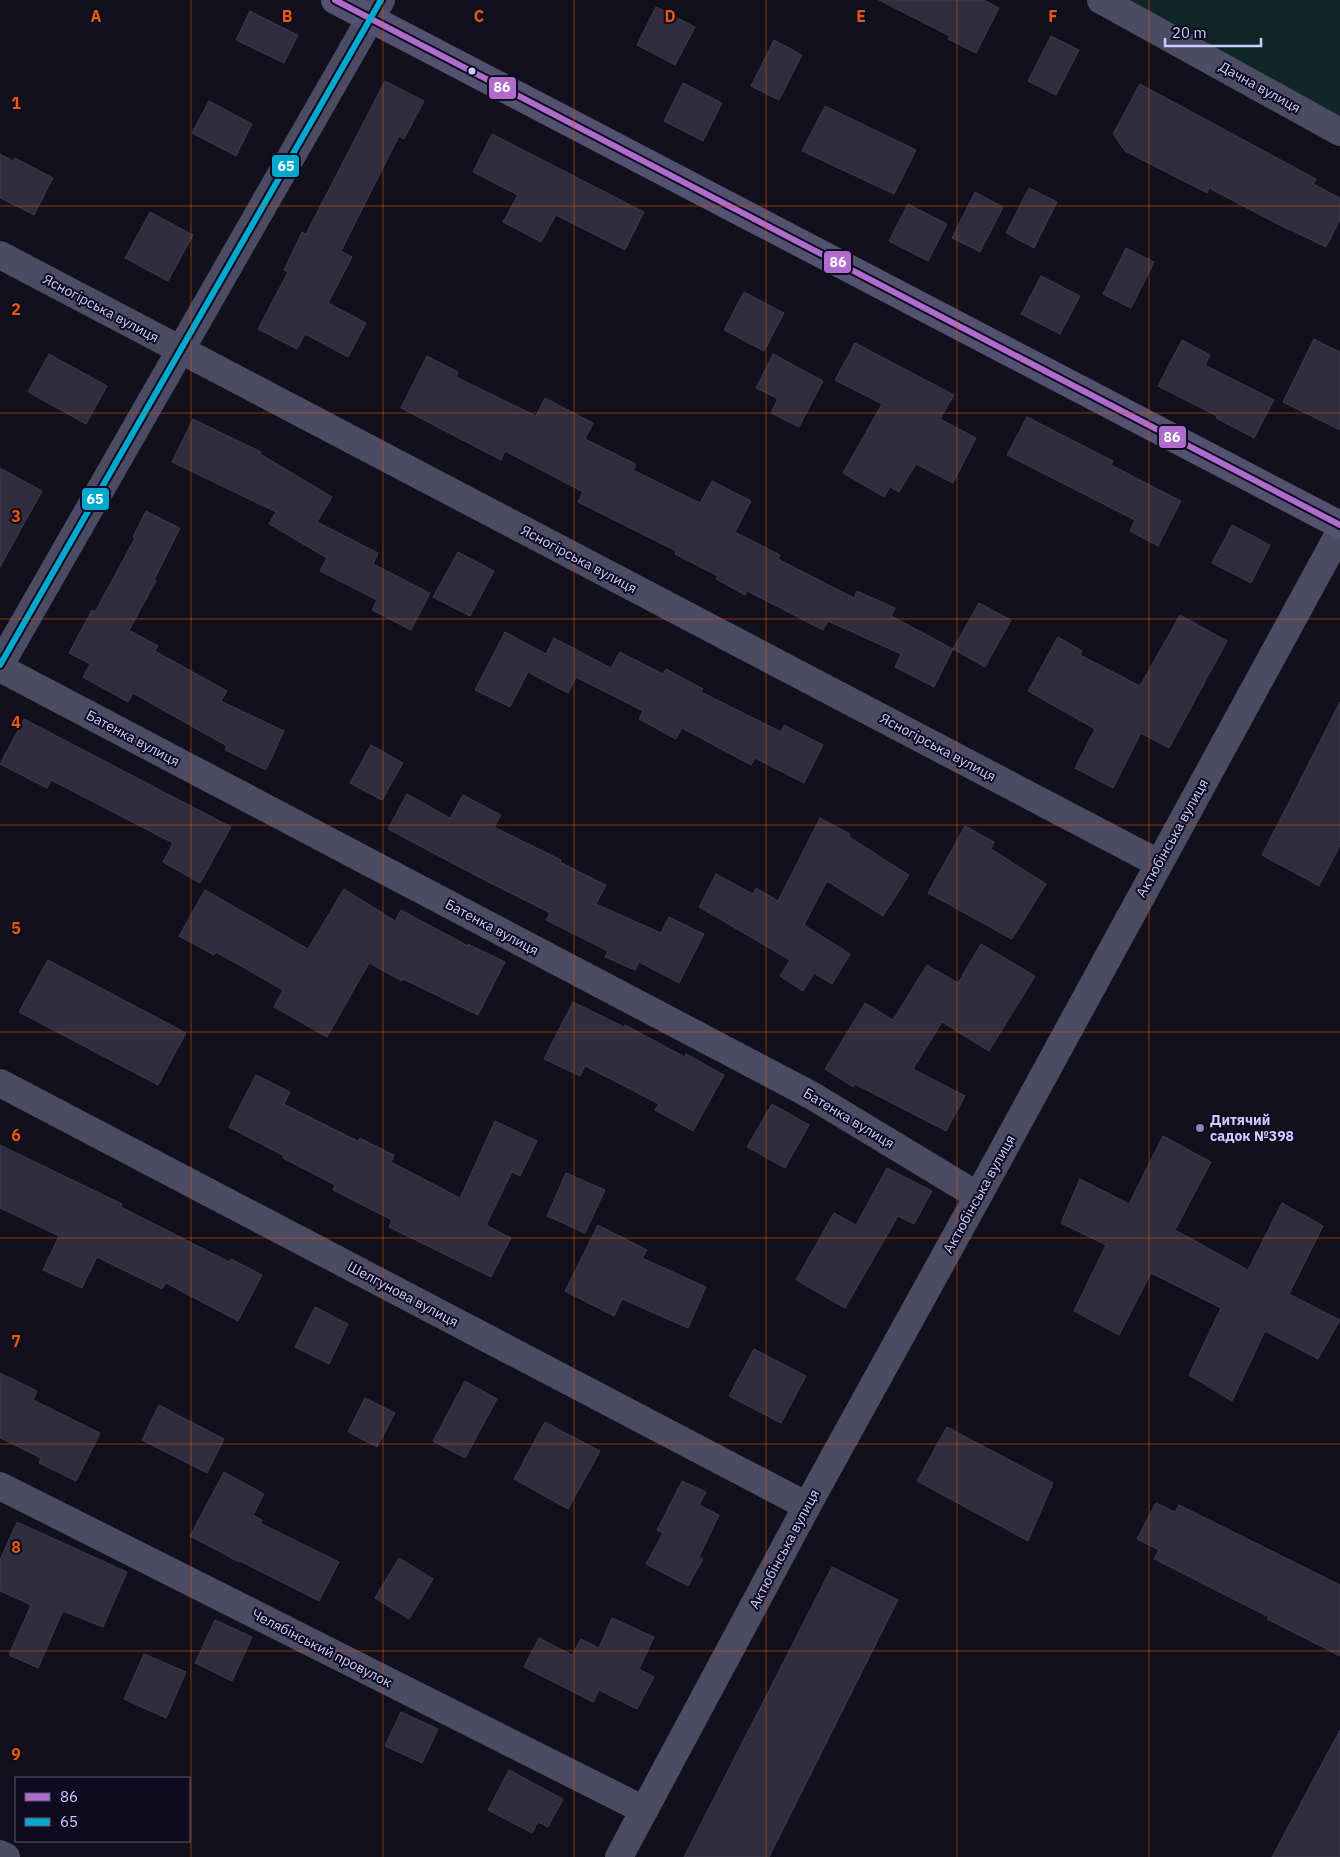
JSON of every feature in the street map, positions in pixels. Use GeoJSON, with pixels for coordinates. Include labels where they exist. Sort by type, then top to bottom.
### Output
{"type":"FeatureCollection","features":[{"type":"Feature","properties":{"kind":"street"},"geometry":{"type":"LineString","coordinates":[[335,0],[376,9],[1340,525]]}},
{"type":"Feature","properties":{"kind":"street","name":"Дачна вулиця"},"geometry":{"type":"LineString","coordinates":[[1101,0],[1340,132]]}},
{"type":"Feature","properties":{"kind":"street"},"geometry":{"type":"LineString","coordinates":[[0,666],[376,9]]}},
{"type":"Feature","properties":{"kind":"street","name":"Ясногірська вулиця"},"geometry":{"type":"LineString","coordinates":[[0,255],[1158,863]]}},
{"type":"Feature","properties":{"kind":"street","name":"Актюбінська вулиця"},"geometry":{"type":"LineString","coordinates":[[619,1857],[807,1506],[1340,532]]}},
{"type":"Feature","properties":{"kind":"street","name":"Батенка вулиця"},"geometry":{"type":"LineString","coordinates":[[0,666],[811,1095],[978,1196]]}},
{"type":"Feature","properties":{"kind":"street","name":"Шелгунова вулиця"},"geometry":{"type":"LineString","coordinates":[[0,1082],[807,1506]]}},
{"type":"Feature","properties":{"kind":"street","name":"Челябінський провулок"},"geometry":{"type":"LineString","coordinates":[[0,1486],[644,1810]]}},
{"type":"Feature","properties":{"kind":"street"},"geometry":{"type":"LineString","coordinates":[[0,1854],[6,1857]]}},
{"type":"Feature","properties":{"kind":"green space"},"geometry":{"type":"Polygon","coordinates":[[[1112,0],[1340,0],[1340,123],[1112,0]]]}},
{"type":"Feature","properties":{"kind":"building"},"geometry":{"type":"Polygon","coordinates":[[[879,0],[984,0],[999,8],[976,53],[948,39],[950,36],[879,0]]]}},
{"type":"Feature","properties":{"kind":"building"},"geometry":{"type":"Polygon","coordinates":[[[656,7],[695,27],[675,65],[637,45],[656,7]]]}},
{"type":"Feature","properties":{"kind":"building"},"geometry":{"type":"Polygon","coordinates":[[[250,11],[298,35],[284,63],[236,40],[250,11]]]}},
{"type":"Feature","properties":{"kind":"building"},"geometry":{"type":"Polygon","coordinates":[[[1051,36],[1079,50],[1056,95],[1028,81],[1051,36]]]}},
{"type":"Feature","properties":{"kind":"building"},"geometry":{"type":"Polygon","coordinates":[[[774,40],[802,55],[779,100],[751,86],[774,40]]]}},
{"type":"Feature","properties":{"kind":"building"},"geometry":{"type":"Polygon","coordinates":[[[385,81],[424,101],[404,139],[399,136],[341,251],[352,257],[328,303],[366,323],[348,357],[305,334],[297,349],[258,329],[288,272],[284,270],[302,232],[306,234],[385,81]]]}},
{"type":"Feature","properties":{"kind":"building"},"geometry":{"type":"Polygon","coordinates":[[[683,83],[722,103],[703,141],[664,121],[683,83]]]}},
{"type":"Feature","properties":{"kind":"building"},"geometry":{"type":"Polygon","coordinates":[[[1140,84],[1316,179],[1313,184],[1340,198],[1340,220],[1326,247],[1209,188],[1207,193],[1125,151],[1113,134],[1140,84]]]}},
{"type":"Feature","properties":{"kind":"building"},"geometry":{"type":"Polygon","coordinates":[[[209,101],[252,124],[236,156],[192,133],[209,101]]]}},
{"type":"Feature","properties":{"kind":"building"},"geometry":{"type":"Polygon","coordinates":[[[825,106],[916,150],[894,194],[802,151],[825,106]]]}},
{"type":"Feature","properties":{"kind":"building"},"geometry":{"type":"Polygon","coordinates":[[[492,134],[644,212],[625,250],[556,215],[541,242],[503,222],[518,195],[473,172],[492,134]]]}},
{"type":"Feature","properties":{"kind":"building"},"geometry":{"type":"Polygon","coordinates":[[[0,154],[13,161],[15,158],[53,178],[34,215],[0,198],[0,154]]]}},
{"type":"Feature","properties":{"kind":"building"},"geometry":{"type":"Polygon","coordinates":[[[1029,188],[1057,202],[1034,248],[1006,233],[1029,188]]]}},
{"type":"Feature","properties":{"kind":"building"},"geometry":{"type":"Polygon","coordinates":[[[975,192],[1003,207],[980,252],[952,238],[975,192]]]}},
{"type":"Feature","properties":{"kind":"building"},"geometry":{"type":"Polygon","coordinates":[[[908,204],[947,224],[928,261],[889,241],[908,204]]]}},
{"type":"Feature","properties":{"kind":"building"},"geometry":{"type":"Polygon","coordinates":[[[150,212],[193,235],[168,281],[125,258],[150,212]]]}},
{"type":"Feature","properties":{"kind":"building"},"geometry":{"type":"Polygon","coordinates":[[[1126,248],[1154,262],[1131,308],[1103,294],[1126,248]]]}},
{"type":"Feature","properties":{"kind":"building"},"geometry":{"type":"Polygon","coordinates":[[[1041,276],[1080,296],[1060,334],[1021,314],[1041,276]]]}},
{"type":"Feature","properties":{"kind":"building"},"geometry":{"type":"Polygon","coordinates":[[[744,292],[784,313],[764,351],[724,330],[744,292]]]}},
{"type":"Feature","properties":{"kind":"building"},"geometry":{"type":"Polygon","coordinates":[[[1314,339],[1340,352],[1340,430],[1283,402],[1314,339]]]}},
{"type":"Feature","properties":{"kind":"building"},"geometry":{"type":"Polygon","coordinates":[[[1182,340],[1210,355],[1205,365],[1274,400],[1254,438],[1216,418],[1217,416],[1158,386],[1182,340]]]}},
{"type":"Feature","properties":{"kind":"building"},"geometry":{"type":"Polygon","coordinates":[[[855,343],[954,395],[940,419],[976,438],[953,483],[916,464],[899,492],[890,487],[884,497],[843,473],[882,404],[835,380],[855,343]]]}},
{"type":"Feature","properties":{"kind":"building"},"geometry":{"type":"Polygon","coordinates":[[[49,354],[107,386],[86,424],[28,392],[49,354]]]}},
{"type":"Feature","properties":{"kind":"building"},"geometry":{"type":"Polygon","coordinates":[[[773,354],[823,381],[799,427],[771,413],[778,399],[756,388],[773,354]]]}},
{"type":"Feature","properties":{"kind":"building"},"geometry":{"type":"Polygon","coordinates":[[[427,356],[458,372],[456,377],[536,416],[545,398],[593,423],[585,439],[636,464],[633,470],[700,503],[712,481],[751,501],[735,532],[780,555],[778,559],[854,598],[857,591],[895,608],[891,616],[953,649],[934,687],[895,667],[901,654],[828,621],[823,630],[747,591],[745,595],[716,579],[718,576],[675,554],[676,551],[578,502],[583,492],[505,451],[501,460],[401,408],[427,356]]]}},
{"type":"Feature","properties":{"kind":"building"},"geometry":{"type":"Polygon","coordinates":[[[1027,417],[1113,461],[1111,465],[1181,501],[1158,546],[1130,531],[1135,520],[1007,455],[1027,417]]]}},
{"type":"Feature","properties":{"kind":"building"},"geometry":{"type":"Polygon","coordinates":[[[193,419],[261,452],[260,454],[332,497],[317,522],[378,553],[373,564],[430,593],[411,630],[372,610],[377,600],[320,571],[327,558],[269,524],[276,512],[172,462],[193,419]]]}},
{"type":"Feature","properties":{"kind":"building"},"geometry":{"type":"Polygon","coordinates":[[[0,468],[42,491],[0,567],[0,468]]]}},
{"type":"Feature","properties":{"kind":"building"},"geometry":{"type":"Polygon","coordinates":[[[146,511],[180,528],[154,580],[156,581],[129,630],[158,646],[155,651],[227,691],[221,701],[284,731],[266,770],[225,750],[227,746],[133,693],[128,702],[83,677],[90,664],[69,653],[92,610],[95,612],[135,538],[133,537],[146,511]]]}},
{"type":"Feature","properties":{"kind":"building"},"geometry":{"type":"Polygon","coordinates":[[[1232,525],[1270,545],[1251,583],[1212,563],[1232,525]]]}},
{"type":"Feature","properties":{"kind":"building"},"geometry":{"type":"Polygon","coordinates":[[[458,552],[494,571],[470,616],[433,597],[458,552]]]}},
{"type":"Feature","properties":{"kind":"building"},"geometry":{"type":"Polygon","coordinates":[[[979,603],[1011,620],[985,667],[953,649],[979,603]]]}},
{"type":"Feature","properties":{"kind":"building"},"geometry":{"type":"Polygon","coordinates":[[[1180,615],[1227,641],[1169,748],[1141,733],[1113,788],[1075,768],[1095,729],[1028,691],[1058,637],[1082,651],[1080,655],[1140,686],[1180,615]]]}},
{"type":"Feature","properties":{"kind":"building"},"geometry":{"type":"Polygon","coordinates":[[[505,632],[546,654],[554,638],[611,668],[620,652],[663,674],[666,669],[703,689],[701,692],[781,732],[784,725],[823,745],[804,783],[755,758],[751,765],[682,728],[676,739],[639,719],[643,711],[576,677],[568,693],[528,672],[510,707],[475,690],[505,632]]]}},
{"type":"Feature","properties":{"kind":"building"},"geometry":{"type":"Polygon","coordinates":[[[1340,702],[1340,845],[1319,886],[1262,855],[1340,702]]]}},
{"type":"Feature","properties":{"kind":"building"},"geometry":{"type":"Polygon","coordinates":[[[24,719],[231,827],[200,883],[163,862],[173,843],[51,780],[47,788],[0,764],[24,719]]]}},
{"type":"Feature","properties":{"kind":"building"},"geometry":{"type":"Polygon","coordinates":[[[371,745],[403,763],[382,800],[350,783],[371,745]]]}},
{"type":"Feature","properties":{"kind":"building"},"geometry":{"type":"Polygon","coordinates":[[[407,794],[450,818],[463,795],[501,815],[494,827],[561,860],[560,862],[606,885],[596,904],[661,933],[669,917],[704,934],[679,983],[639,962],[635,970],[605,957],[608,951],[546,920],[550,913],[388,829],[407,794]]]}},
{"type":"Feature","properties":{"kind":"building"},"geometry":{"type":"Polygon","coordinates":[[[820,818],[850,834],[849,837],[909,875],[883,916],[827,881],[804,925],[850,954],[832,984],[814,973],[803,991],[780,976],[790,960],[699,907],[716,874],[753,894],[756,888],[778,901],[820,818]]]}},
{"type":"Feature","properties":{"kind":"building"},"geometry":{"type":"Polygon","coordinates":[[[965,826],[994,842],[991,849],[1046,884],[1012,939],[928,893],[965,826]]]}},
{"type":"Feature","properties":{"kind":"building"},"geometry":{"type":"Polygon","coordinates":[[[344,889],[395,921],[401,910],[468,946],[468,944],[505,962],[478,1015],[403,979],[402,981],[369,963],[327,1037],[274,1007],[283,990],[216,952],[214,955],[179,936],[205,890],[308,949],[344,889]]]}},
{"type":"Feature","properties":{"kind":"building"},"geometry":{"type":"Polygon","coordinates":[[[981,944],[1035,976],[989,1051],[942,1022],[913,1069],[965,1096],[946,1131],[855,1084],[853,1087],[825,1069],[865,1003],[893,1020],[927,965],[958,983],[981,944]]]}},
{"type":"Feature","properties":{"kind":"building"},"geometry":{"type":"Polygon","coordinates":[[[48,960],[186,1033],[158,1085],[19,1012],[48,960]]]}},
{"type":"Feature","properties":{"kind":"building"},"geometry":{"type":"Polygon","coordinates":[[[573,1002],[624,1027],[625,1025],[685,1057],[686,1054],[724,1075],[693,1131],[655,1110],[659,1104],[585,1066],[580,1076],[544,1059],[573,1002]]]}},
{"type":"Feature","properties":{"kind":"building"},"geometry":{"type":"Polygon","coordinates":[[[256,1075],[290,1092],[284,1104],[358,1141],[360,1138],[394,1155],[391,1162],[460,1198],[495,1121],[537,1141],[520,1176],[512,1172],[486,1225],[511,1238],[491,1277],[389,1227],[392,1220],[333,1190],[335,1185],[229,1127],[256,1075]]]}},
{"type":"Feature","properties":{"kind":"building"},"geometry":{"type":"Polygon","coordinates":[[[772,1104],[809,1125],[785,1168],[747,1147],[772,1104]]]}},
{"type":"Feature","properties":{"kind":"building"},"geometry":{"type":"Polygon","coordinates":[[[1163,1136],[1211,1162],[1175,1230],[1248,1270],[1282,1203],[1323,1226],[1289,1294],[1340,1320],[1318,1359],[1265,1331],[1232,1401],[1189,1375],[1221,1308],[1151,1273],[1119,1335],[1074,1311],[1106,1245],[1061,1223],[1080,1179],[1129,1204],[1163,1136]]]}},
{"type":"Feature","properties":{"kind":"building"},"geometry":{"type":"Polygon","coordinates":[[[0,1145],[122,1204],[121,1207],[229,1262],[231,1259],[262,1275],[238,1321],[166,1283],[162,1289],[97,1257],[82,1288],[43,1270],[59,1236],[0,1208],[0,1145]]]}},
{"type":"Feature","properties":{"kind":"building"},"geometry":{"type":"Polygon","coordinates":[[[887,1168],[932,1191],[914,1224],[898,1216],[845,1308],[796,1280],[834,1213],[856,1225],[887,1168]]]}},
{"type":"Feature","properties":{"kind":"building"},"geometry":{"type":"Polygon","coordinates":[[[566,1173],[605,1190],[585,1233],[547,1216],[566,1173]]]}},
{"type":"Feature","properties":{"kind":"building"},"geometry":{"type":"Polygon","coordinates":[[[598,1225],[647,1250],[642,1258],[706,1287],[688,1328],[622,1299],[614,1316],[565,1291],[598,1225]]]}},
{"type":"Feature","properties":{"kind":"building"},"geometry":{"type":"Polygon","coordinates":[[[315,1307],[348,1324],[329,1364],[295,1347],[315,1307]]]}},
{"type":"Feature","properties":{"kind":"building"},"geometry":{"type":"Polygon","coordinates":[[[754,1349],[806,1376],[781,1423],[729,1396],[754,1349]]]}},
{"type":"Feature","properties":{"kind":"building"},"geometry":{"type":"Polygon","coordinates":[[[0,1373],[37,1391],[33,1400],[100,1433],[76,1481],[39,1463],[41,1458],[0,1438],[0,1373]]]}},
{"type":"Feature","properties":{"kind":"building"},"geometry":{"type":"Polygon","coordinates":[[[465,1381],[497,1399],[465,1458],[433,1441],[465,1381]]]}},
{"type":"Feature","properties":{"kind":"building"},"geometry":{"type":"Polygon","coordinates":[[[365,1398],[395,1413],[377,1447],[348,1432],[365,1398]]]}},
{"type":"Feature","properties":{"kind":"building"},"geometry":{"type":"Polygon","coordinates":[[[159,1405],[224,1439],[207,1473],[142,1440],[159,1405]]]}},
{"type":"Feature","properties":{"kind":"building"},"geometry":{"type":"Polygon","coordinates":[[[545,1422],[600,1451],[568,1509],[514,1479],[545,1422]]]}},
{"type":"Feature","properties":{"kind":"building"},"geometry":{"type":"Polygon","coordinates":[[[947,1427],[1053,1483],[1028,1541],[917,1481],[947,1427]]]}},
{"type":"Feature","properties":{"kind":"building"},"geometry":{"type":"Polygon","coordinates":[[[224,1472],[264,1494],[253,1515],[262,1520],[260,1523],[339,1562],[319,1601],[190,1536],[224,1472]]]}},
{"type":"Feature","properties":{"kind":"building"},"geometry":{"type":"Polygon","coordinates":[[[682,1481],[706,1492],[699,1505],[719,1515],[699,1557],[703,1559],[688,1586],[646,1564],[663,1533],[657,1530],[682,1481]]]}},
{"type":"Feature","properties":{"kind":"building"},"geometry":{"type":"Polygon","coordinates":[[[1156,1503],[1175,1512],[1179,1505],[1340,1585],[1340,1656],[1267,1619],[1269,1617],[1154,1559],[1159,1550],[1137,1539],[1156,1503]]]}},
{"type":"Feature","properties":{"kind":"building"},"geometry":{"type":"Polygon","coordinates":[[[17,1522],[127,1572],[103,1627],[63,1611],[38,1668],[9,1655],[31,1605],[0,1591],[0,1560],[17,1522]]]}},
{"type":"Feature","properties":{"kind":"building"},"geometry":{"type":"Polygon","coordinates":[[[399,1558],[433,1579],[409,1619],[375,1598],[399,1558]]]}},
{"type":"Feature","properties":{"kind":"building"},"geometry":{"type":"Polygon","coordinates":[[[832,1567],[898,1600],[769,1857],[684,1857],[832,1567]]]}},
{"type":"Feature","properties":{"kind":"building"},"geometry":{"type":"Polygon","coordinates":[[[612,1618],[654,1637],[639,1669],[654,1677],[637,1709],[599,1690],[593,1702],[524,1667],[539,1638],[572,1655],[581,1639],[599,1648],[612,1618]]]}},
{"type":"Feature","properties":{"kind":"building"},"geometry":{"type":"Polygon","coordinates":[[[215,1620],[252,1637],[232,1681],[195,1663],[215,1620]]]}},
{"type":"Feature","properties":{"kind":"building"},"geometry":{"type":"Polygon","coordinates":[[[144,1654],[186,1672],[166,1718],[124,1699],[144,1654]]]}},
{"type":"Feature","properties":{"kind":"building"},"geometry":{"type":"Polygon","coordinates":[[[401,1712],[438,1729],[422,1763],[385,1746],[401,1712]]]}},
{"type":"Feature","properties":{"kind":"building"},"geometry":{"type":"Polygon","coordinates":[[[1340,1730],[1340,1857],[1272,1857],[1340,1730]]]}},
{"type":"Feature","properties":{"kind":"building"},"geometry":{"type":"Polygon","coordinates":[[[509,1770],[563,1799],[548,1827],[538,1822],[532,1833],[488,1810],[509,1770]]]}},
{"type":"Feature","properties":{"kind":"transit line","name":"86"},"geometry":{"type":"LineString","coordinates":[[335,0],[1340,525]]}},
{"type":"Feature","properties":{"kind":"transit line","name":"65"},"geometry":{"type":"LineString","coordinates":[[0,665],[381,0]]}},
{"type":"Feature","properties":{"kind":"place","name":"Дитячий садок №398"},"geometry":{"type":"Point","coordinates":[1200,1128]}}]}
